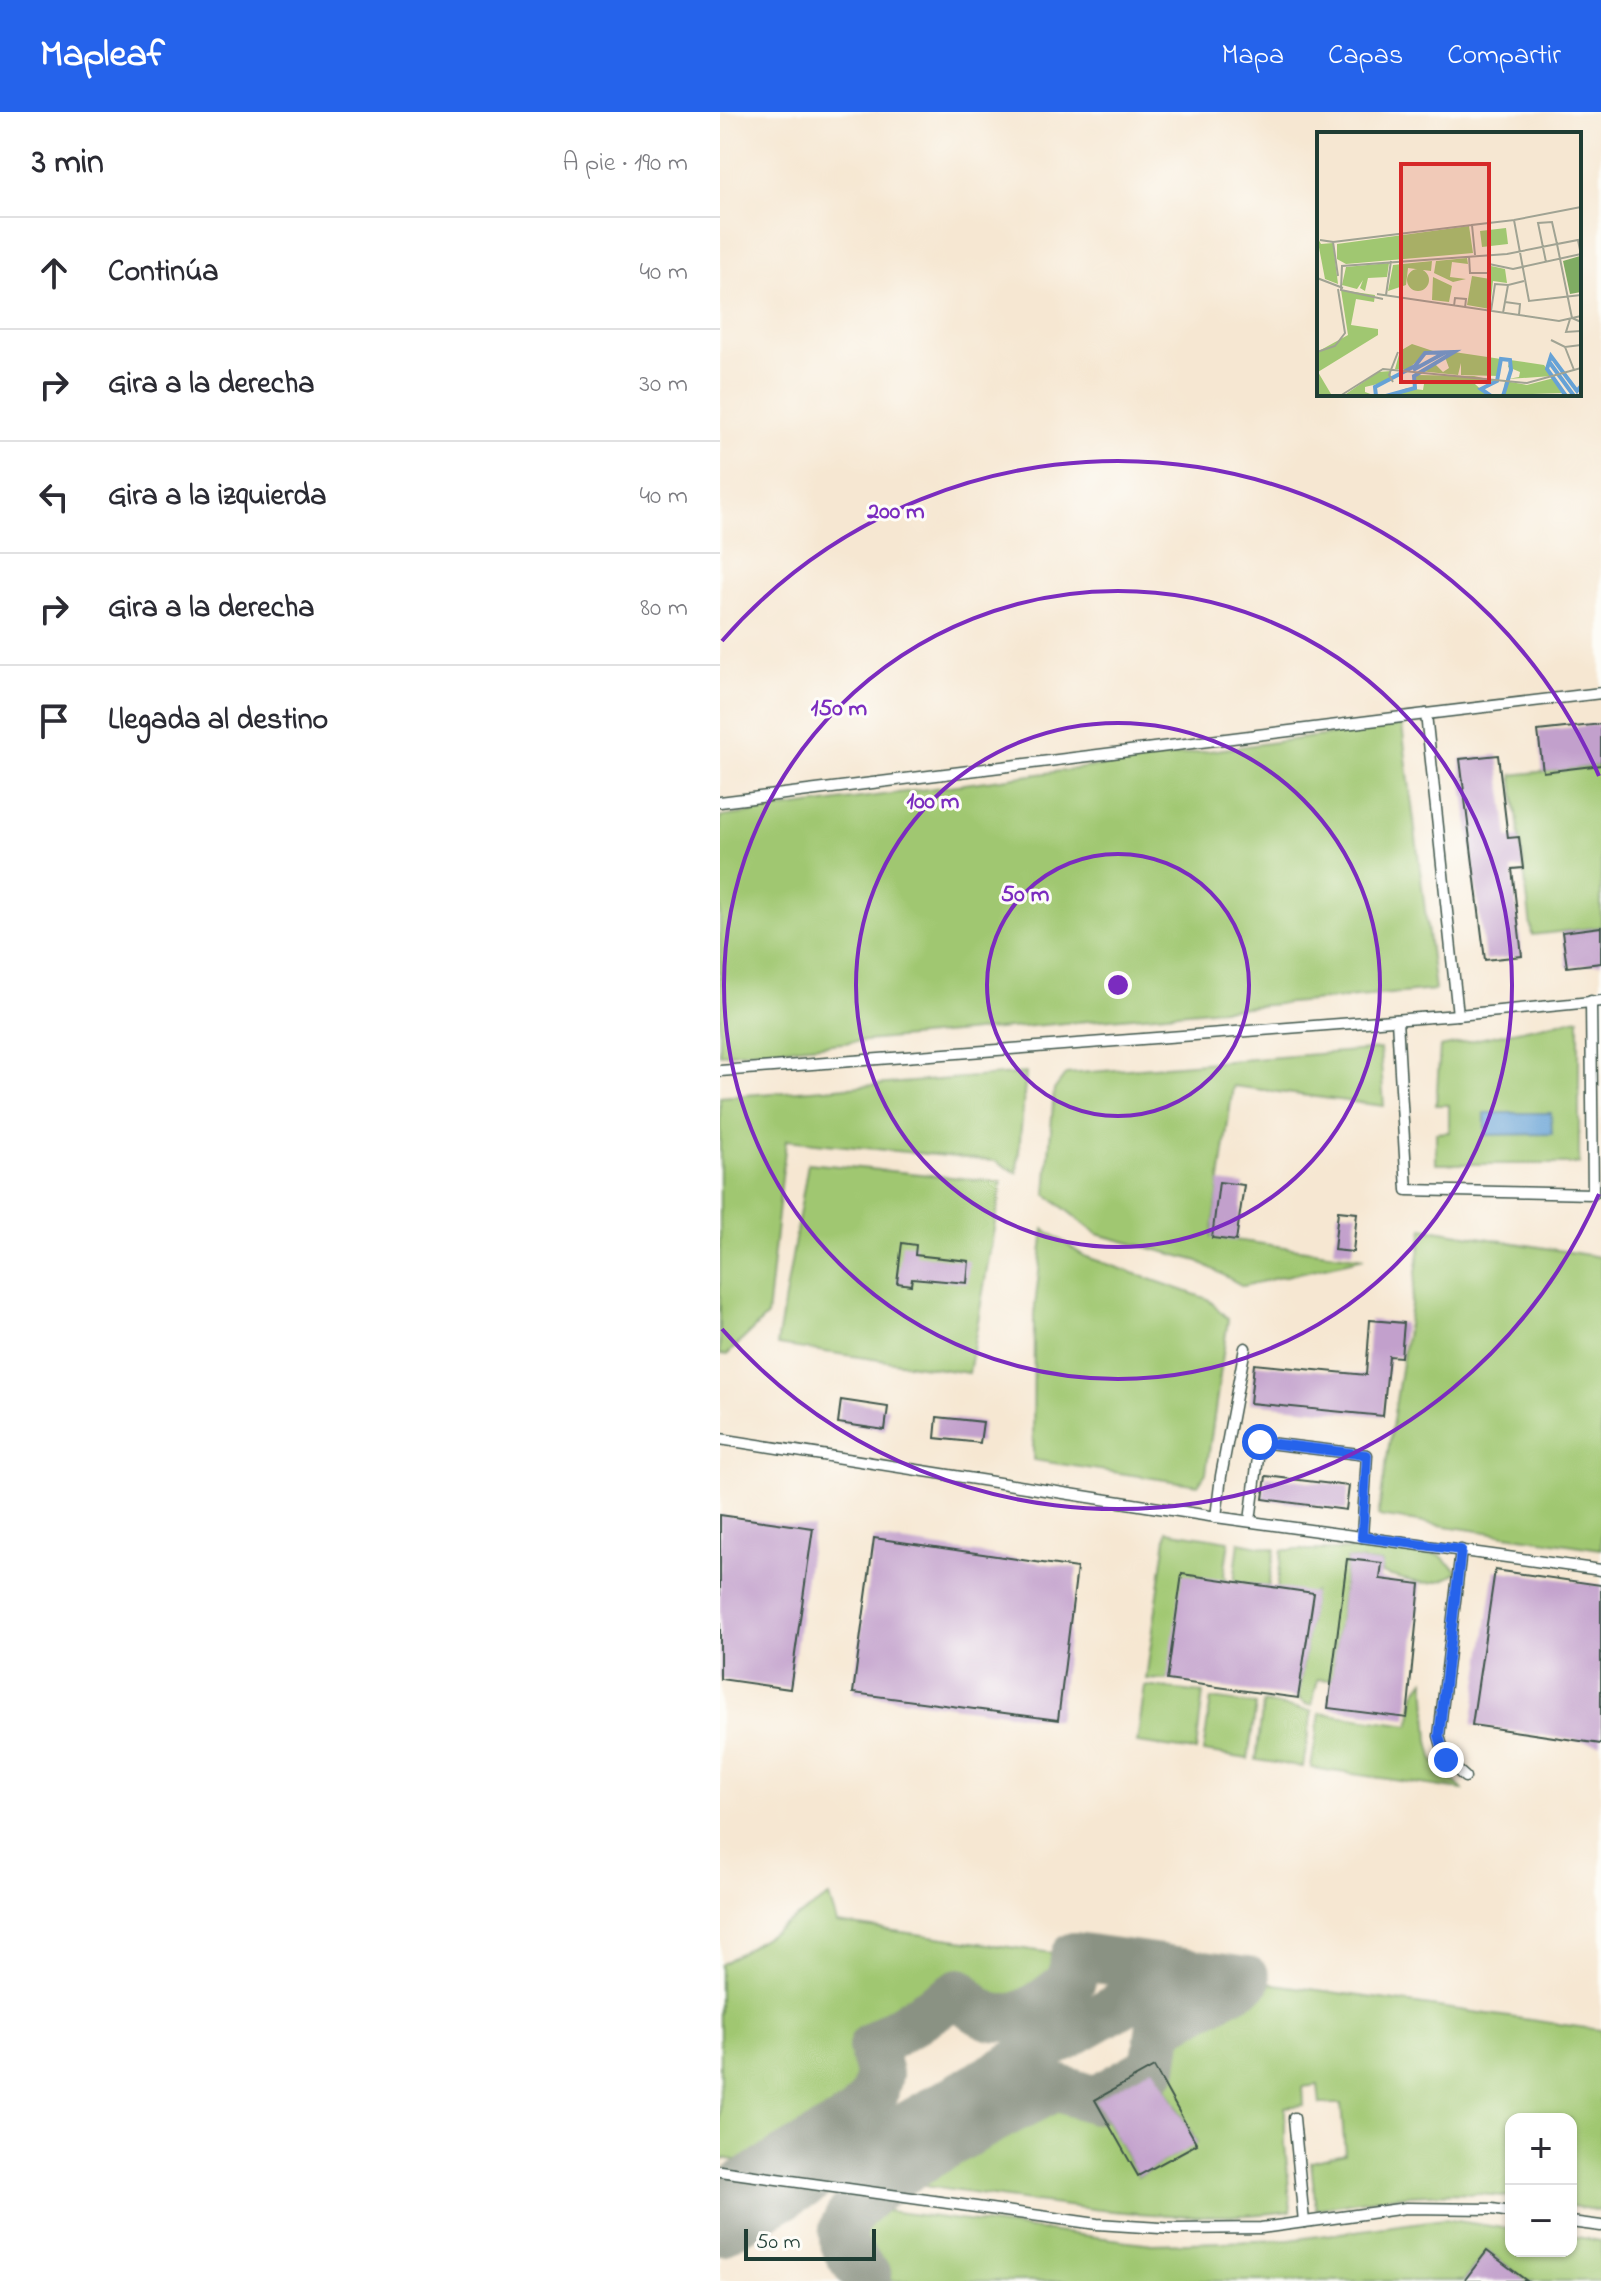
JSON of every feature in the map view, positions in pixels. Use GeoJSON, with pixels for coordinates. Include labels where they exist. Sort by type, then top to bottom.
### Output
{"type":"FeatureCollection","features":[{"type":"Feature","properties":{"kind":"lane"},"geometry":{"type":"LineString","coordinates":[[720,802],[1601,693]]}},
{"type":"Feature","properties":{"kind":"lane"},"geometry":{"type":"LineString","coordinates":[[1426,714],[1458,1015]]}},
{"type":"Feature","properties":{"kind":"lane"},"geometry":{"type":"LineString","coordinates":[[720,1071],[1397,1020],[1596,1001],[1593,1194],[1407,1190],[1397,1020]]}},
{"type":"Feature","properties":{"kind":"lane"},"geometry":{"type":"LineString","coordinates":[[1216,1517],[1245,1348]]}},
{"type":"Feature","properties":{"kind":"lane"},"geometry":{"type":"LineString","coordinates":[[720,1439],[1216,1517],[1601,1570]]}},
{"type":"Feature","properties":{"kind":"lane"},"geometry":{"type":"LineString","coordinates":[[1250,1521],[1260,1442],[1367,1455],[1362,1537]]}},
{"type":"Feature","properties":{"kind":"lane"},"geometry":{"type":"LineString","coordinates":[[1461,1550],[1439,1736],[1446,1760],[1465,1777]]}},
{"type":"Feature","properties":{"kind":"lane"},"geometry":{"type":"LineString","coordinates":[[1294,2118],[1304,2222]]}},
{"type":"Feature","properties":{"kind":"lane"},"geometry":{"type":"LineString","coordinates":[[720,2171],[1097,2224],[1176,2229],[1247,2228],[1406,2208],[1505,2211]]}},
{"type":"Feature","properties":{"kind":"lane"},"geometry":{"type":"LineString","coordinates":[[1577,2223],[1601,2226]]}},
{"type":"Feature","properties":{"kind":"green space"},"geometry":{"type":"Polygon","coordinates":[[[1402,725],[1435,990],[720,1054],[720,817],[1402,725]]]}},
{"type":"Feature","properties":{"kind":"green space"},"geometry":{"type":"Polygon","coordinates":[[[1601,765],[1601,927],[1532,935],[1512,775],[1601,765]]]}},
{"type":"Feature","properties":{"kind":"green space"},"geometry":{"type":"Polygon","coordinates":[[[1579,1018],[1579,1164],[1436,1164],[1436,1133],[1449,1132],[1449,1105],[1436,1105],[1440,1047],[1579,1018]]]}},
{"type":"Feature","properties":{"kind":"green space"},"geometry":{"type":"Polygon","coordinates":[[[1380,1049],[1384,1106],[1233,1086],[1212,1237],[1364,1258],[1243,1286],[1198,1261],[1097,1234],[1046,1194],[1054,1090],[1066,1074],[1380,1049]]]}},
{"type":"Feature","properties":{"kind":"green space"},"geometry":{"type":"Polygon","coordinates":[[[1026,1073],[1017,1173],[996,1161],[786,1140],[767,1316],[727,1355],[720,1354],[720,1097],[1026,1073]]]}},
{"type":"Feature","properties":{"kind":"green space"},"geometry":{"type":"Polygon","coordinates":[[[808,1163],[1002,1182],[969,1373],[777,1345],[808,1163]]]}},
{"type":"Feature","properties":{"kind":"green space"},"geometry":{"type":"Polygon","coordinates":[[[1423,1228],[1601,1257],[1601,1549],[1378,1516],[1423,1228]]]}},
{"type":"Feature","properties":{"kind":"green space"},"geometry":{"type":"Polygon","coordinates":[[[1044,1229],[1084,1256],[1208,1299],[1228,1319],[1206,1473],[1198,1485],[1033,1460],[1034,1315],[1044,1229]]]}},
{"type":"Feature","properties":{"kind":"green space"},"geometry":{"type":"Polygon","coordinates":[[[1167,1531],[1229,1541],[1224,1575],[1228,1581],[1167,1680],[1146,1679],[1167,1531]]]}},
{"type":"Feature","properties":{"kind":"green space"},"geometry":{"type":"Polygon","coordinates":[[[1239,1542],[1275,1549],[1268,1587],[1234,1582],[1239,1542]]]}},
{"type":"Feature","properties":{"kind":"green space"},"geometry":{"type":"Polygon","coordinates":[[[1282,1550],[1440,1555],[1458,1571],[1440,1581],[1421,1582],[1381,1573],[1382,1563],[1347,1559],[1332,1680],[1318,1679],[1312,1705],[1298,1698],[1313,1593],[1270,1645],[1282,1550]]]}},
{"type":"Feature","properties":{"kind":"green space"},"geometry":{"type":"Polygon","coordinates":[[[1425,1680],[1429,1741],[1434,1762],[1463,1790],[1311,1768],[1320,1713],[1410,1725],[1415,1693],[1425,1680]]]}},
{"type":"Feature","properties":{"kind":"green space"},"geometry":{"type":"Polygon","coordinates":[[[1145,1686],[1203,1693],[1196,1751],[1137,1743],[1145,1686]]]}},
{"type":"Feature","properties":{"kind":"green space"},"geometry":{"type":"Polygon","coordinates":[[[1211,1699],[1256,1705],[1248,1759],[1203,1752],[1211,1699]]]}},
{"type":"Feature","properties":{"kind":"green space"},"geometry":{"type":"Polygon","coordinates":[[[1263,1703],[1312,1711],[1303,1767],[1256,1760],[1263,1703]]]}},
{"type":"Feature","properties":{"kind":"green space"},"geometry":{"type":"Polygon","coordinates":[[[829,1897],[837,1923],[1074,1956],[1072,1980],[1051,1998],[1027,2012],[1002,2018],[989,2017],[976,2011],[959,1993],[872,2047],[879,2074],[874,2096],[857,2117],[784,2159],[752,2162],[720,2158],[720,1965],[829,1897]]]}},
{"type":"Feature","properties":{"kind":"green space"},"geometry":{"type":"Polygon","coordinates":[[[1247,1980],[1601,2030],[1601,2211],[1577,2207],[1577,2113],[1505,2113],[1505,2196],[1462,2193],[1413,2195],[1316,2209],[1311,2162],[1345,2154],[1341,2104],[1320,2104],[1318,2085],[1303,2087],[1304,2105],[1285,2107],[1291,2211],[1198,2216],[1101,2210],[911,2184],[899,2172],[1055,2087],[1095,2100],[1138,2176],[1197,2143],[1154,2067],[1160,2026],[1247,1980]]]}},
{"type":"Feature","properties":{"kind":"green space"},"geometry":{"type":"Polygon","coordinates":[[[871,2209],[1153,2244],[1289,2240],[1444,2219],[1505,2228],[1505,2257],[1577,2257],[1577,2237],[1601,2241],[1601,2281],[1527,2281],[1487,2251],[1464,2281],[886,2281],[868,2277],[849,2255],[842,2233],[849,2214],[871,2209]]]}},
{"type":"Feature","properties":{"kind":"water"},"geometry":{"type":"Polygon","coordinates":[[[1485,1113],[1551,1113],[1552,1134],[1485,1135],[1485,1113]]]}},
{"type":"Feature","properties":{"kind":"building"},"geometry":{"type":"Polygon","coordinates":[[[1601,724],[1601,765],[1543,772],[1538,731],[1601,724]]]}},
{"type":"Feature","properties":{"kind":"building"},"geometry":{"type":"Polygon","coordinates":[[[1498,755],[1508,838],[1519,837],[1523,868],[1512,869],[1522,956],[1485,960],[1460,759],[1498,755]]]}},
{"type":"Feature","properties":{"kind":"building"},"geometry":{"type":"Polygon","coordinates":[[[1601,927],[1601,963],[1567,967],[1562,932],[1601,927]]]}},
{"type":"Feature","properties":{"kind":"building"},"geometry":{"type":"Polygon","coordinates":[[[1219,1182],[1244,1185],[1236,1241],[1212,1238],[1219,1182]]]}},
{"type":"Feature","properties":{"kind":"building"},"geometry":{"type":"Polygon","coordinates":[[[1338,1211],[1357,1213],[1353,1252],[1334,1250],[1338,1211]]]}},
{"type":"Feature","properties":{"kind":"building"},"geometry":{"type":"Polygon","coordinates":[[[902,1243],[916,1245],[915,1255],[969,1261],[967,1283],[912,1278],[911,1285],[897,1283],[902,1243]]]}},
{"type":"Feature","properties":{"kind":"building"},"geometry":{"type":"Polygon","coordinates":[[[1370,1320],[1404,1323],[1401,1357],[1389,1356],[1383,1416],[1250,1403],[1254,1364],[1366,1375],[1370,1320]]]}},
{"type":"Feature","properties":{"kind":"building"},"geometry":{"type":"Polygon","coordinates":[[[841,1400],[888,1407],[885,1430],[838,1423],[841,1400]]]}},
{"type":"Feature","properties":{"kind":"building"},"geometry":{"type":"Polygon","coordinates":[[[937,1417],[983,1422],[980,1443],[935,1438],[937,1417]]]}},
{"type":"Feature","properties":{"kind":"building"},"geometry":{"type":"Polygon","coordinates":[[[1266,1476],[1349,1486],[1346,1510],[1263,1499],[1266,1476]]]}},
{"type":"Feature","properties":{"kind":"building"},"geometry":{"type":"Polygon","coordinates":[[[720,1515],[813,1528],[790,1689],[720,1679],[720,1515]]]}},
{"type":"Feature","properties":{"kind":"building"},"geometry":{"type":"Polygon","coordinates":[[[874,1538],[1077,1568],[1058,1720],[853,1693],[874,1538]]]}},
{"type":"Feature","properties":{"kind":"building"},"geometry":{"type":"Polygon","coordinates":[[[1347,1559],[1382,1563],[1380,1579],[1420,1584],[1407,1718],[1328,1708],[1347,1559]]]}},
{"type":"Feature","properties":{"kind":"building"},"geometry":{"type":"Polygon","coordinates":[[[1495,1570],[1601,1585],[1601,1744],[1472,1725],[1495,1570]]]}},
{"type":"Feature","properties":{"kind":"building"},"geometry":{"type":"Polygon","coordinates":[[[1182,1574],[1314,1593],[1298,1698],[1167,1680],[1182,1574]]]}},
{"type":"Feature","properties":{"kind":"building"},"geometry":{"type":"Polygon","coordinates":[[[1154,2067],[1197,2144],[1138,2176],[1095,2100],[1154,2067]]]}},
{"type":"Feature","properties":{"kind":"building"},"geometry":{"type":"Polygon","coordinates":[[[1487,2251],[1527,2281],[1464,2281],[1487,2251]]]}},
{"type":"Feature","properties":{"kind":"taxiway"},"geometry":{"type":"LineString","coordinates":[[720,2197],[857,2117],[874,2096],[879,2074],[872,2047],[959,1992],[973,2007],[988,2015],[1002,2018],[1016,2016],[1044,2003],[1072,1980],[1074,1956],[1247,1980],[1160,2026],[1154,2067],[1095,2100],[1055,2087],[936,2151],[874,2192],[853,2212],[843,2230],[847,2250],[868,2277],[867,2281]]}},
{"type":"Feature","properties":{"kind":"taxiway"},"geometry":{"type":"LineString","coordinates":[[720,2232],[1180,1971]]}},
{"type":"Feature","properties":{"kind":"route"},"geometry":{"type":"LineString","coordinates":[[1260,1442],[1367,1455],[1362,1537],[1461,1550],[1439,1736],[1446,1760]]}}]}
